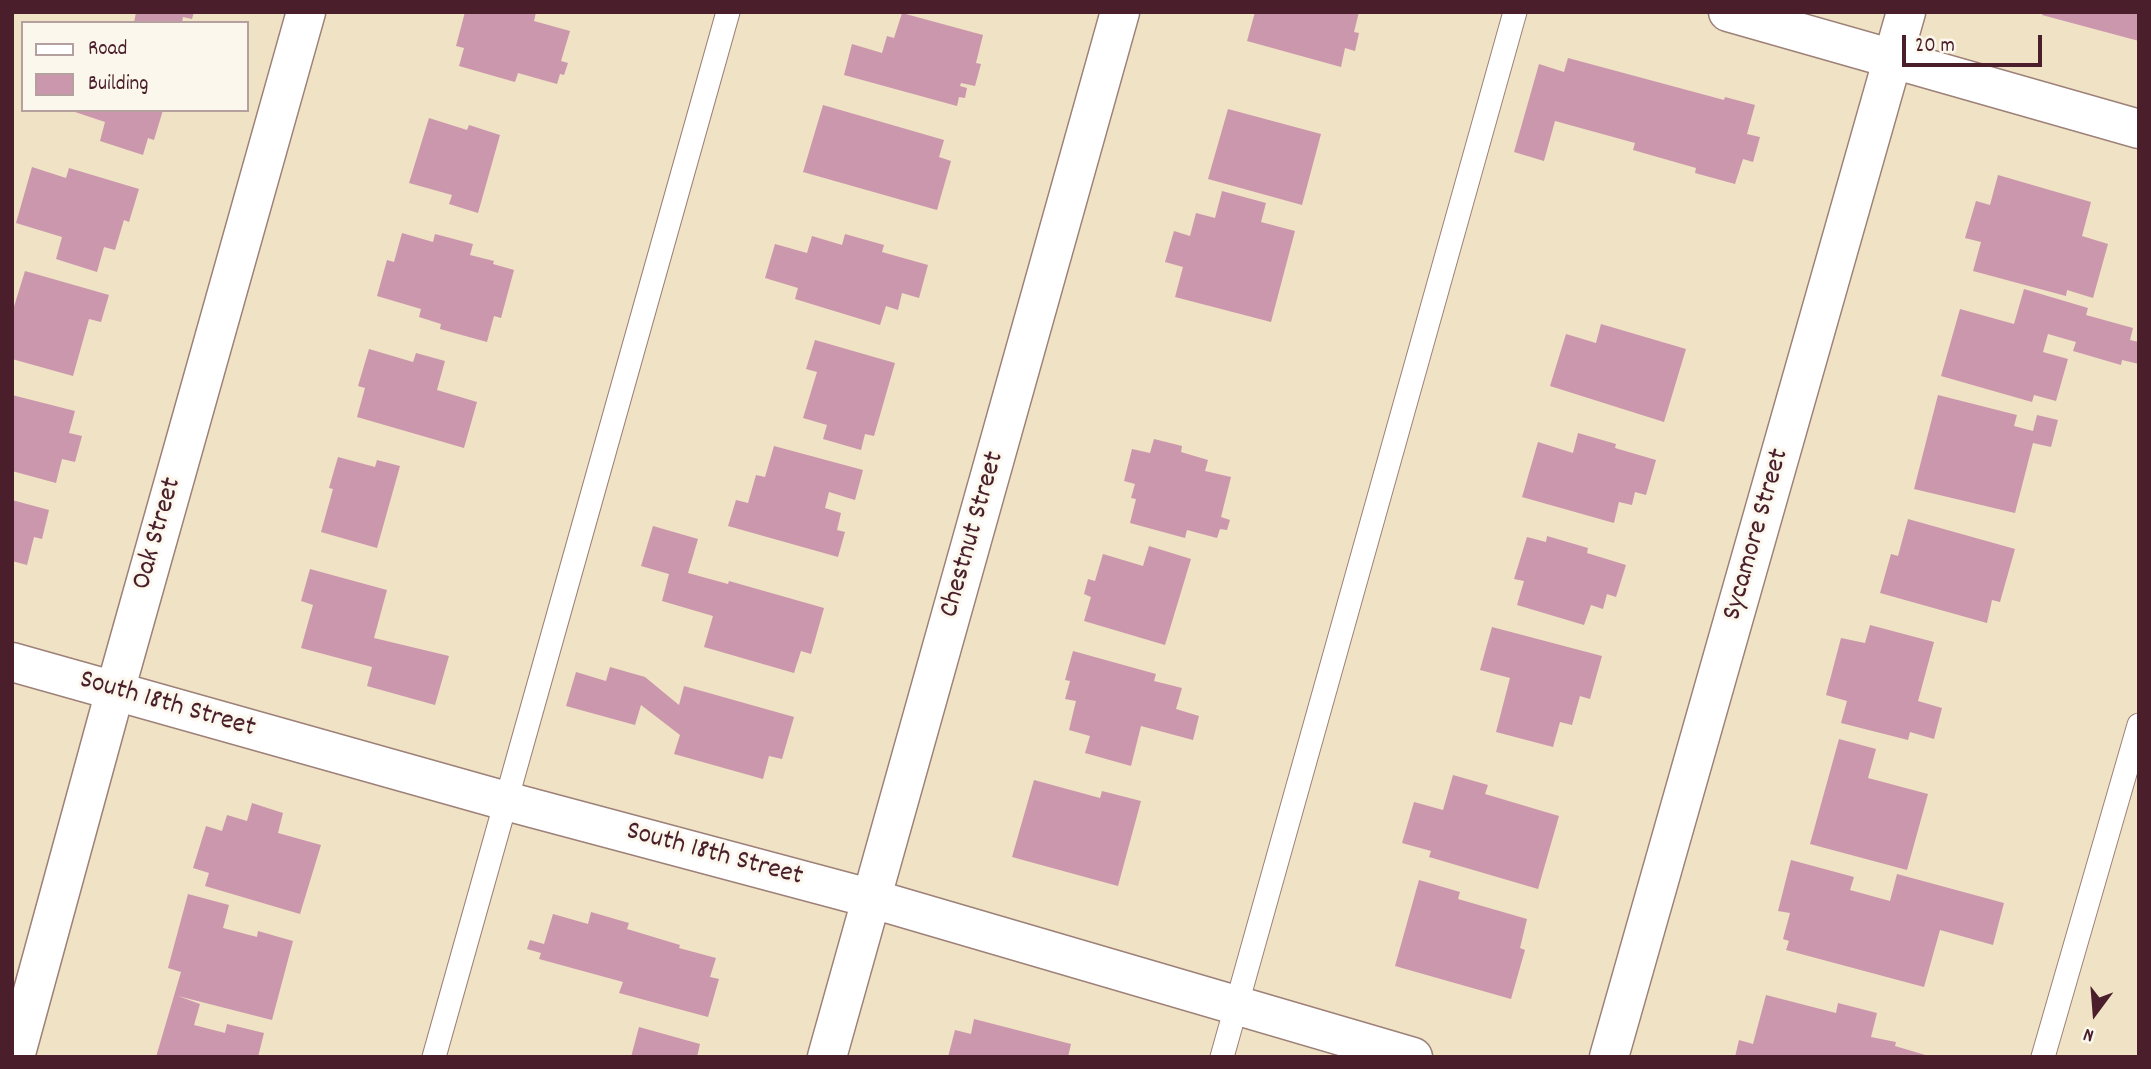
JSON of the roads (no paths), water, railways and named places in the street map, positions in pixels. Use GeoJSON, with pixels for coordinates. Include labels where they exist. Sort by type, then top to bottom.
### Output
{"type":"FeatureCollection","features":[{"type":"Feature","properties":{"kind":"street","name":"Oak Street"},"geometry":{"type":"LineString","coordinates":[[15,1057],[306,12]]}},
{"type":"Feature","properties":{"kind":"street","name":"Chestnut Street"},"geometry":{"type":"LineString","coordinates":[[827,1057],[1119,12]]}},
{"type":"Feature","properties":{"kind":"street"},"geometry":{"type":"LineString","coordinates":[[1728,12],[2139,129]]}},
{"type":"Feature","properties":{"kind":"street","name":"Sycamore Street"},"geometry":{"type":"LineString","coordinates":[[1609,1057],[1906,12]]}},
{"type":"Feature","properties":{"kind":"street","name":"South 18th Street"},"geometry":{"type":"LineString","coordinates":[[12,662],[506,801],[873,899],[1413,1057]]}},
{"type":"Feature","properties":{"kind":"lane"},"geometry":{"type":"LineString","coordinates":[[434,1057],[728,12]]}},
{"type":"Feature","properties":{"kind":"lane"},"geometry":{"type":"LineString","coordinates":[[1222,1057],[1515,12]]}},
{"type":"Feature","properties":{"kind":"lane"},"geometry":{"type":"LineString","coordinates":[[2043,1057],[2139,725]]}}]}
